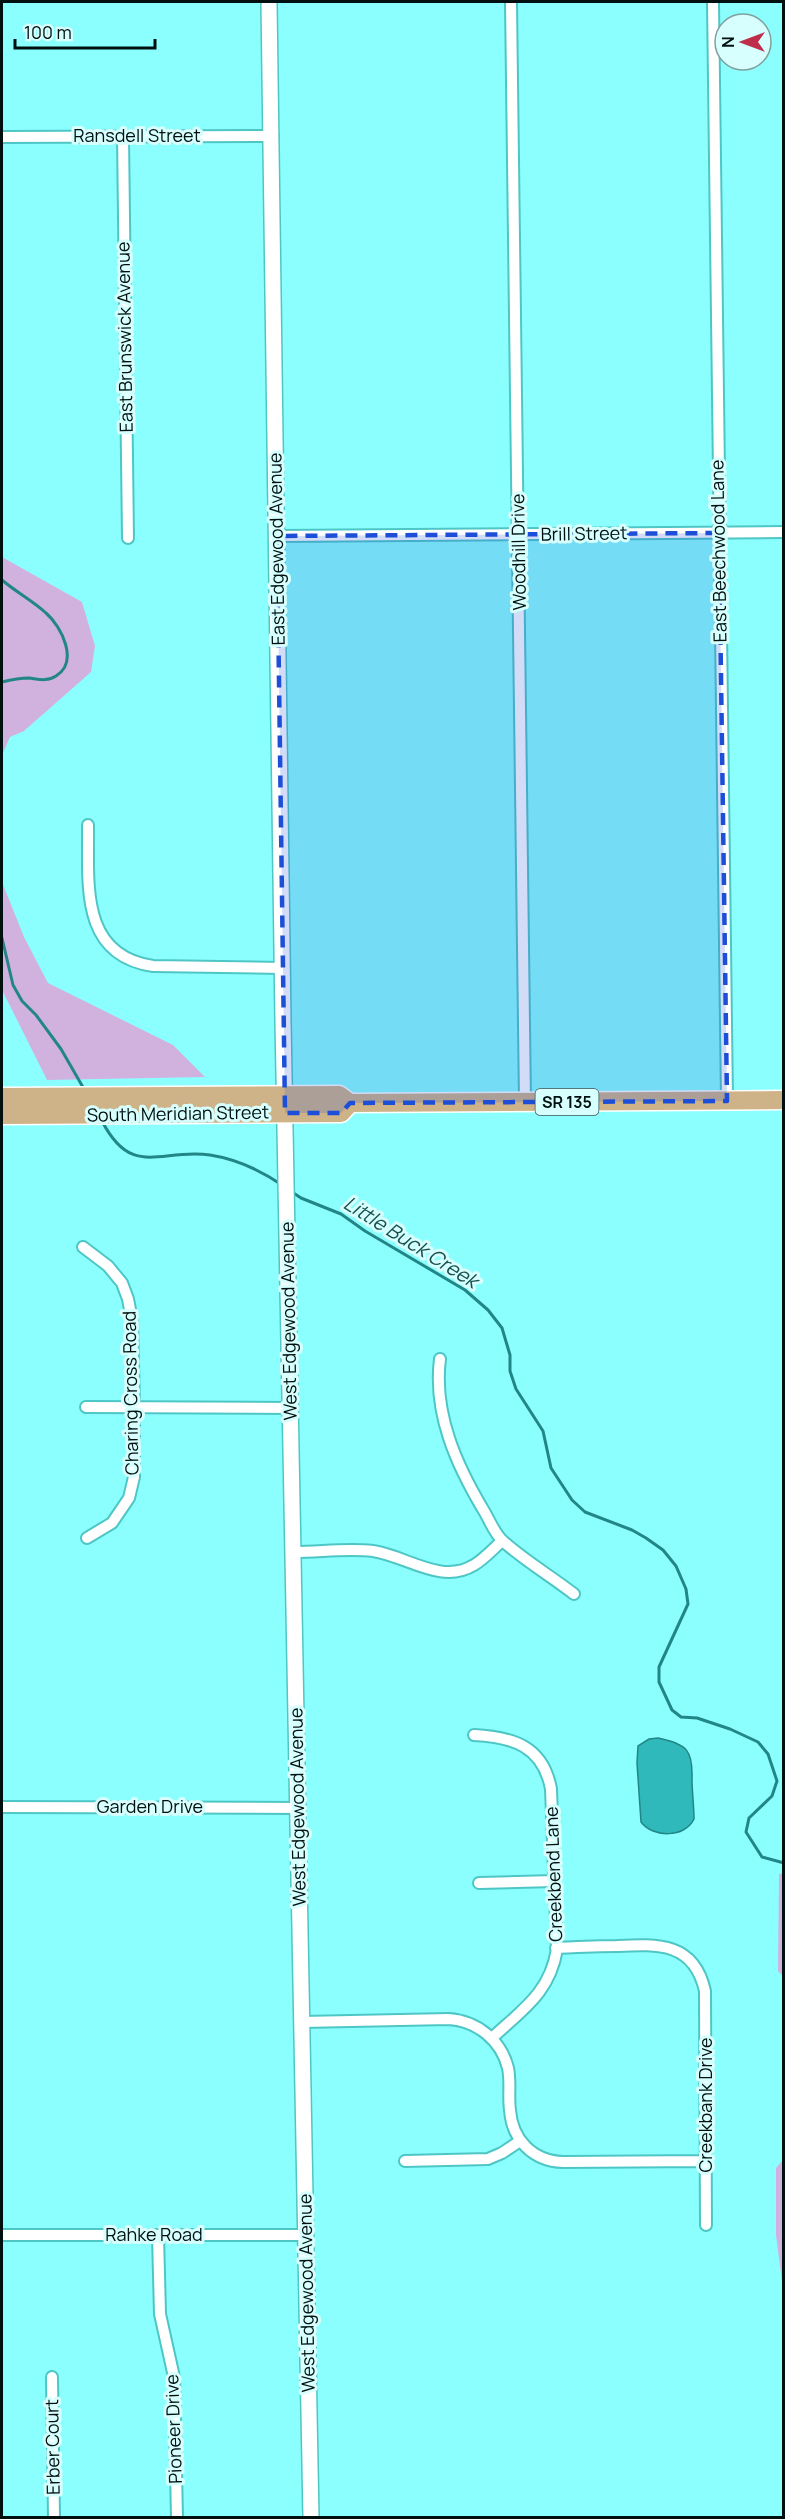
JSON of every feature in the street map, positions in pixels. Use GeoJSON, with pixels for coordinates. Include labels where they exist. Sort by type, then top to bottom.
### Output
{"type":"FeatureCollection","features":[{"type":"Feature","properties":{"kind":"main road","name":"East Edgewood Avenue"},"geometry":{"type":"LineString","coordinates":[[269,2],[273,136],[285,1105]]}},
{"type":"Feature","properties":{"kind":"main road","name":"South Meridian Street"},"geometry":{"type":"LineString","coordinates":[[2,1115],[130,1115],[285,1105],[339,1095],[350,1104],[783,1100]]}},
{"type":"Feature","properties":{"kind":"main road","name":"South Meridian Street"},"geometry":{"type":"LineString","coordinates":[[2,1097],[120,1098],[285,1105]]}},
{"type":"Feature","properties":{"kind":"main road","name":"West Edgewood Avenue"},"geometry":{"type":"LineString","coordinates":[[285,1105],[311,2517]]}},
{"type":"Feature","properties":{"kind":"street","name":"Woodhill Drive"},"geometry":{"type":"LineString","coordinates":[[511,2],[525,1103]]}},
{"type":"Feature","properties":{"kind":"street","name":"East Beechwood Lane"},"geometry":{"type":"LineString","coordinates":[[712,2],[727,1101]]}},
{"type":"Feature","properties":{"kind":"street","name":"East Brunswick Avenue"},"geometry":{"type":"LineString","coordinates":[[123,136],[128,538]]}},
{"type":"Feature","properties":{"kind":"street","name":"Ransdell Street"},"geometry":{"type":"LineString","coordinates":[[2,137],[273,136]]}},
{"type":"Feature","properties":{"kind":"street","name":"Brill Street"},"geometry":{"type":"LineString","coordinates":[[277,536],[783,532]]}},
{"type":"Feature","properties":{"kind":"street"},"geometry":{"type":"LineString","coordinates":[[88,825],[90,909],[102,937],[121,955],[136,963],[153,966],[283,968]]}},
{"type":"Feature","properties":{"kind":"street","name":"Charing Cross Road"},"geometry":{"type":"LineString","coordinates":[[83,1247],[102,1260],[114,1272],[124,1287],[130,1303],[134,1407],[134,1477],[129,1498],[112,1523],[87,1538]]}},
{"type":"Feature","properties":{"kind":"street"},"geometry":{"type":"LineString","coordinates":[[440,1359],[442,1404],[452,1448],[467,1483],[502,1541],[574,1594]]}},
{"type":"Feature","properties":{"kind":"street"},"geometry":{"type":"LineString","coordinates":[[86,1407],[291,1408]]}},
{"type":"Feature","properties":{"kind":"street"},"geometry":{"type":"LineString","coordinates":[[294,1552],[373,1551],[406,1559],[433,1571],[449,1573],[474,1565],[502,1541]]}},
{"type":"Feature","properties":{"kind":"street","name":"Creekbend Lane"},"geometry":{"type":"LineString","coordinates":[[474,1735],[497,1736],[516,1742],[534,1754],[546,1772],[551,1789],[555,1964],[545,1986],[492,2038]]}},
{"type":"Feature","properties":{"kind":"street","name":"Garden Drive"},"geometry":{"type":"LineString","coordinates":[[2,1807],[298,1808]]}},
{"type":"Feature","properties":{"kind":"street"},"geometry":{"type":"LineString","coordinates":[[479,1884],[554,1881]]}},
{"type":"Feature","properties":{"kind":"street","name":"Creekbank Drive"},"geometry":{"type":"LineString","coordinates":[[556,1948],[664,1946],[687,1957],[701,1975],[704,1984],[706,2225]]}},
{"type":"Feature","properties":{"kind":"street"},"geometry":{"type":"LineString","coordinates":[[302,2022],[449,2019],[470,2023],[492,2038],[502,2052],[508,2068],[510,2117],[520,2141],[541,2158],[559,2162],[706,2161]]}},
{"type":"Feature","properties":{"kind":"street"},"geometry":{"type":"LineString","coordinates":[[405,2161],[488,2159],[520,2141]]}},
{"type":"Feature","properties":{"kind":"street","name":"Rahke Road"},"geometry":{"type":"LineString","coordinates":[[2,2235],[307,2235]]}},
{"type":"Feature","properties":{"kind":"street","name":"Pioneer Drive"},"geometry":{"type":"LineString","coordinates":[[158,2235],[160,2314],[174,2376],[177,2517]]}},
{"type":"Feature","properties":{"kind":"street","name":"Erber Court"},"geometry":{"type":"LineString","coordinates":[[52,2377],[54,2517]]}},
{"type":"Feature","properties":{"kind":"highlighted area"},"geometry":{"type":"Polygon","coordinates":[[[719,533],[727,1101],[350,1103],[341,1113],[285,1113],[277,536],[719,533]]]}},
{"type":"Feature","properties":{"kind":"shaded area"},"geometry":{"type":"Polygon","coordinates":[[[2,557],[82,602],[95,646],[91,672],[24,731],[10,737],[2,755],[2,557]]]}},
{"type":"Feature","properties":{"kind":"shaded area"},"geometry":{"type":"Polygon","coordinates":[[[2,882],[24,937],[48,983],[173,1045],[205,1077],[47,1080],[2,990],[2,882]]]}},
{"type":"Feature","properties":{"kind":"shaded area"},"geometry":{"type":"Polygon","coordinates":[[[784,1873],[783,1976],[778,1971],[779,1874],[784,1873]]]}},
{"type":"Feature","properties":{"kind":"shaded area"},"geometry":{"type":"Polygon","coordinates":[[[783,2160],[783,2289],[776,2235],[776,2168],[783,2160]]]}},
{"type":"Feature","properties":{"kind":"water"},"geometry":{"type":"Polygon","coordinates":[[[658,1738],[682,1746],[691,1761],[694,1819],[684,1830],[676,1833],[653,1831],[641,1822],[638,1746],[649,1739],[658,1738]]]}},
{"type":"Feature","properties":{"kind":"waterway","name":"Little Buck Creek"},"geometry":{"type":"LineString","coordinates":[[2,580],[52,619],[66,644],[67,654],[63,670],[53,678],[42,680],[22,678],[2,682]]}},
{"type":"Feature","properties":{"kind":"waterway","name":"Little Buck Creek"},"geometry":{"type":"LineString","coordinates":[[2,938],[13,985],[22,1001],[36,1015],[61,1049],[84,1089]]}},
{"type":"Feature","properties":{"kind":"waterway","name":"Little Buck Creek"},"geometry":{"type":"LineString","coordinates":[[102,1121],[113,1139],[124,1150],[136,1155],[148,1157],[192,1154],[220,1157],[248,1166],[282,1185]]}},
{"type":"Feature","properties":{"kind":"waterway","name":"Little Buck Creek"},"geometry":{"type":"LineString","coordinates":[[292,1192],[341,1214],[365,1231],[465,1290],[488,1310],[502,1328],[510,1355],[510,1371],[516,1389],[543,1431],[551,1468],[572,1500],[585,1512],[632,1530],[646,1538],[663,1550],[676,1566],[686,1589],[688,1604],[659,1667],[659,1682],[672,1710],[681,1717],[697,1718],[730,1729],[758,1742],[768,1754],[777,1781],[772,1796],[749,1818],[746,1832],[762,1857],[784,1863]]}}]}
